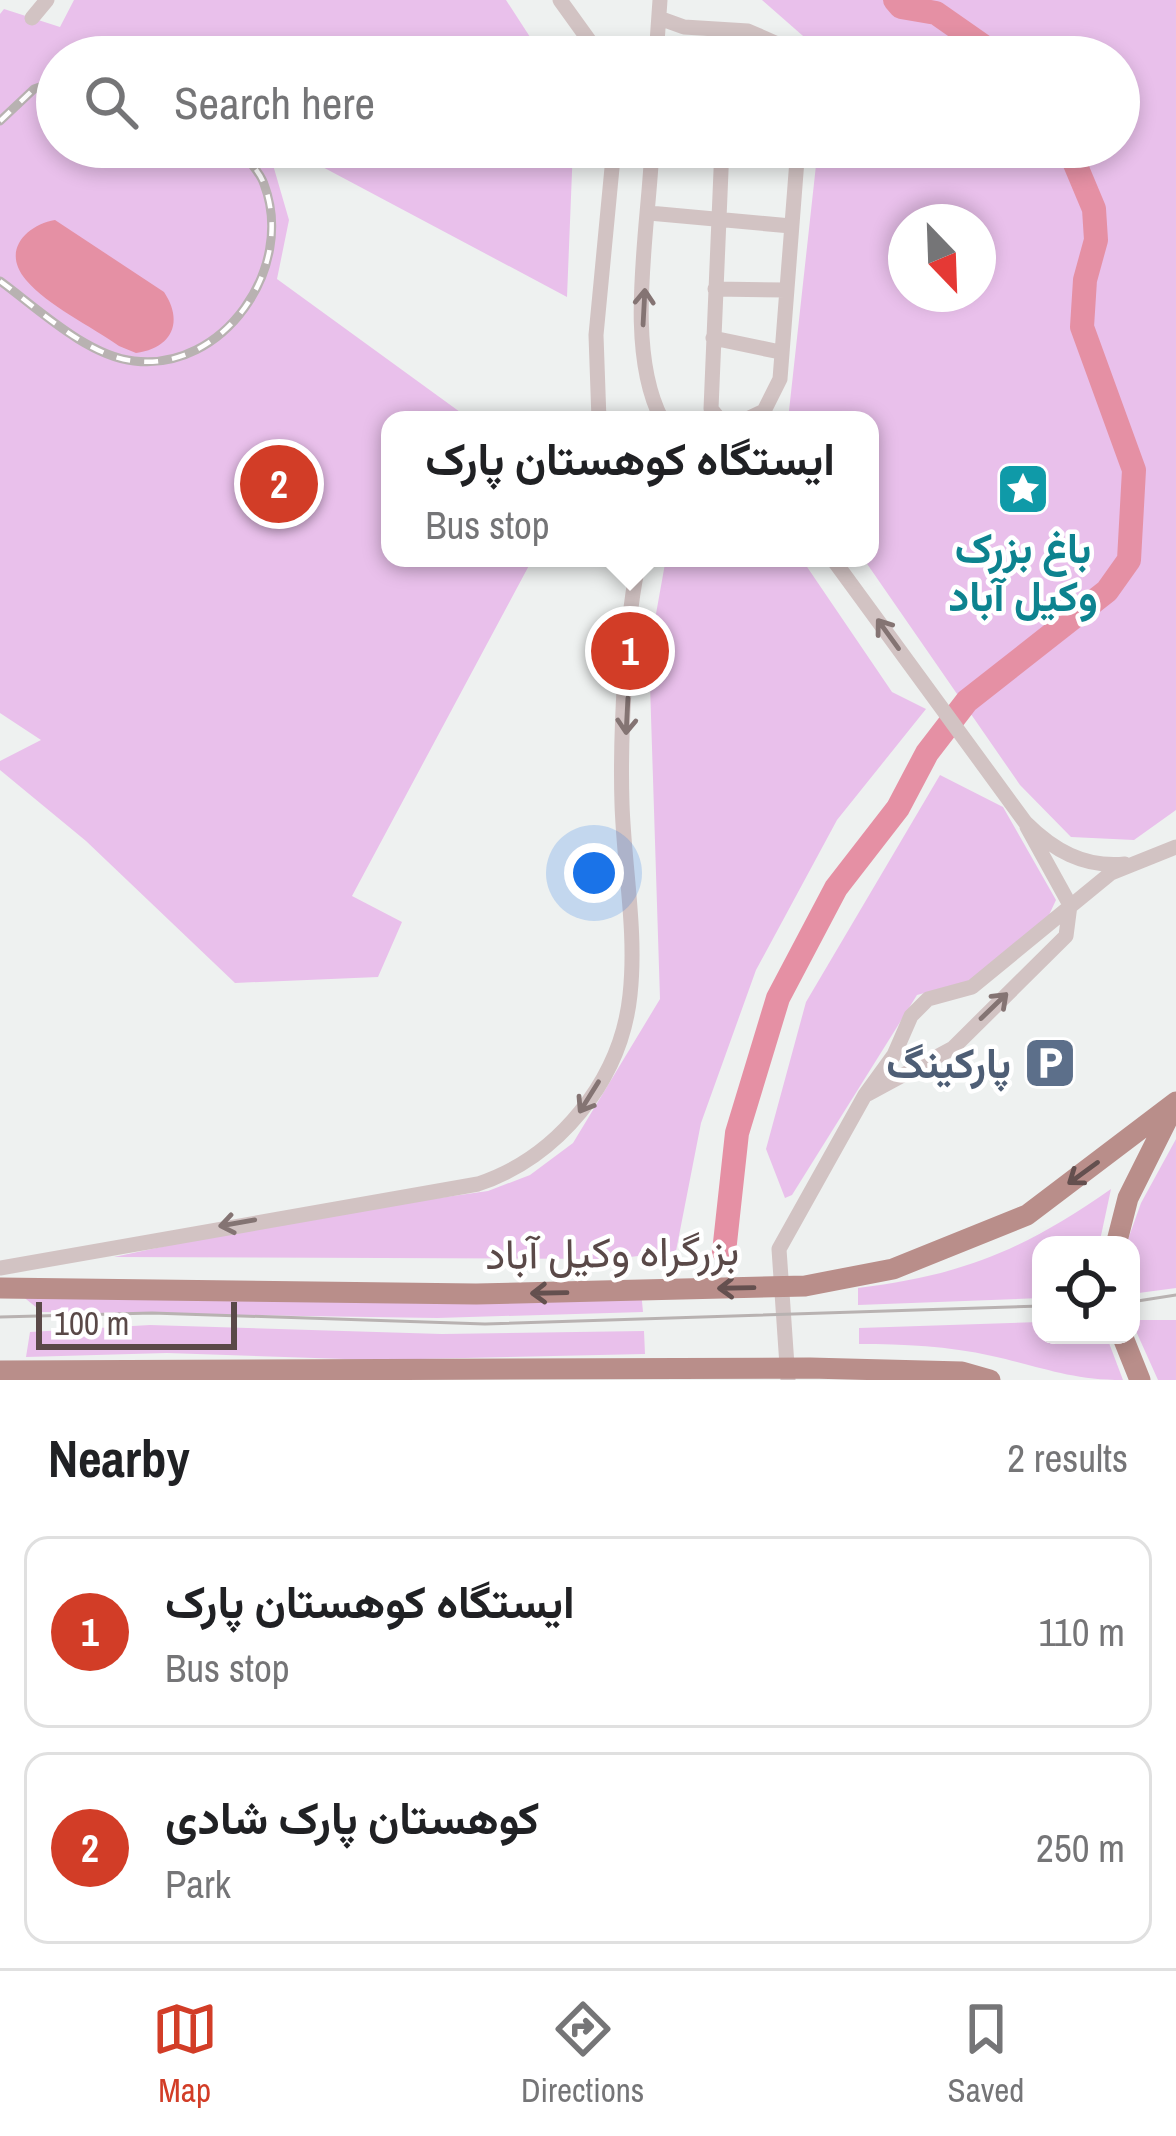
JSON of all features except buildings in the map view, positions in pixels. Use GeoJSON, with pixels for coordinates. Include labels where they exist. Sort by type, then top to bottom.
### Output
{"type":"FeatureCollection","features":[{"type":"Feature","properties":{"kind":"highway"},"geometry":{"type":"LineString","coordinates":[[1119,1236],[1141,1166],[1176,1103]]}},
{"type":"Feature","properties":{"kind":"highway","name":"بزرگراه وکیل آباد"},"geometry":{"type":"LineString","coordinates":[[0,1288],[476,1294],[805,1286],[893,1269],[1027,1215],[1176,1103]]}},
{"type":"Feature","properties":{"kind":"highway"},"geometry":{"type":"LineString","coordinates":[[1126,1344],[1140,1380]]}},
{"type":"Feature","properties":{"kind":"highway"},"geometry":{"type":"LineString","coordinates":[[0,1371],[810,1368],[962,1372],[990,1380]]}},
{"type":"Feature","properties":{"kind":"highway"},"geometry":{"type":"LineString","coordinates":[[867,1369],[910,1380]]}},
{"type":"Feature","properties":{"kind":"street"},"geometry":{"type":"LineString","coordinates":[[28,0],[32,17],[47,0]]}},
{"type":"Feature","properties":{"kind":"street"},"geometry":{"type":"LineString","coordinates":[[560,0],[586,36]]}},
{"type":"Feature","properties":{"kind":"street"},"geometry":{"type":"LineString","coordinates":[[658,36],[660,0]]}},
{"type":"Feature","properties":{"kind":"street"},"geometry":{"type":"LineString","coordinates":[[659,18],[684,27],[748,31],[759,36]]}},
{"type":"Feature","properties":{"kind":"street"},"geometry":{"type":"LineString","coordinates":[[730,36],[731,30]]}},
{"type":"Feature","properties":{"kind":"street"},"geometry":{"type":"LineString","coordinates":[[599,411],[596,334],[612,168]]}},
{"type":"Feature","properties":{"kind":"street"},"geometry":{"type":"LineString","coordinates":[[651,168],[642,337],[648,392],[658,411]]}},
{"type":"Feature","properties":{"kind":"street"},"geometry":{"type":"LineString","coordinates":[[713,411],[721,168]]}},
{"type":"Feature","properties":{"kind":"street"},"geometry":{"type":"LineString","coordinates":[[762,411],[780,379],[796,168]]}},
{"type":"Feature","properties":{"kind":"street"},"geometry":{"type":"LineString","coordinates":[[649,213],[791,226]]}},
{"type":"Feature","properties":{"kind":"street"},"geometry":{"type":"LineString","coordinates":[[715,290],[786,290]]}},
{"type":"Feature","properties":{"kind":"street"},"geometry":{"type":"LineString","coordinates":[[713,338],[780,352]]}},
{"type":"Feature","properties":{"kind":"street"},"geometry":{"type":"LineString","coordinates":[[632,567],[635,577]]}},
{"type":"Feature","properties":{"kind":"street"},"geometry":{"type":"LineString","coordinates":[[0,1268],[478,1184],[514,1172],[546,1151],[601,1078],[630,998],[622,800],[638,567]]}},
{"type":"Feature","properties":{"kind":"street"},"geometry":{"type":"LineString","coordinates":[[839,567],[1025,822],[1070,904],[1072,922],[1049,955],[953,1048],[865,1096]]}},
{"type":"Feature","properties":{"kind":"street"},"geometry":{"type":"LineString","coordinates":[[1025,822],[1044,841],[1085,862],[1134,863]]}},
{"type":"Feature","properties":{"kind":"street"},"geometry":{"type":"LineString","coordinates":[[788,1380],[779,1249],[865,1096],[894,1055],[911,1016],[928,998],[972,987],[1070,904],[1134,863],[1176,847]]}},
{"type":"Feature","properties":{"kind":"street"},"geometry":{"type":"LineString","coordinates":[[894,1055],[900,1069],[916,1072]]}},
{"type":"Feature","properties":{"kind":"shaded area"},"geometry":{"type":"Polygon","coordinates":[[[74,0],[506,0],[529,36],[36,36],[36,168],[274,168],[289,220],[277,279],[459,411],[381,411],[381,567],[528,567],[352,896],[402,922],[378,977],[235,983],[86,841],[0,770],[0,761],[41,740],[0,713],[0,14],[4,9],[60,27],[74,0]]]}},
{"type":"Feature","properties":{"kind":"shaded area","name":"باغ بزرک وکیل آباد"},"geometry":{"type":"Polygon","coordinates":[[[762,0],[1176,0],[1176,810],[1134,840],[1071,837],[1020,785],[869,567],[879,567],[879,411],[789,411],[816,168],[1140,168],[1140,36],[803,36],[762,0]]]}},
{"type":"Feature","properties":{"kind":"shaded area"},"geometry":{"type":"Polygon","coordinates":[[[324,168],[572,168],[567,297],[324,168]]]}},
{"type":"Feature","properties":{"kind":"shaded area"},"geometry":{"type":"Polygon","coordinates":[[[55,220],[164,292],[173,323],[158,346],[136,353],[119,346],[26,280],[16,259],[20,241],[35,227],[55,220]]]}},
{"type":"Feature","properties":{"kind":"shaded area"},"geometry":{"type":"Polygon","coordinates":[[[664,567],[807,567],[892,692],[926,709],[837,820],[756,970],[701,1123],[676,1251],[615,1259],[114,1257],[292,1219],[488,1191],[530,1175],[573,1143],[660,999],[649,653],[664,567]]]}},
{"type":"Feature","properties":{"kind":"shaded area"},"geometry":{"type":"Polygon","coordinates":[[[940,775],[1003,807],[1056,900],[1049,915],[976,979],[917,995],[792,1195],[785,1198],[766,1149],[806,1002],[940,775]]]}},
{"type":"Feature","properties":{"kind":"shaded area"},"geometry":{"type":"Polygon","coordinates":[[[1176,1139],[1176,1288],[1140,1293],[1140,1236],[1129,1236],[1141,1203],[1176,1139]]]}},
{"type":"Feature","properties":{"kind":"shaded area"},"geometry":{"type":"Polygon","coordinates":[[[1111,1189],[1101,1236],[1035,1236],[1111,1189]]]}},
{"type":"Feature","properties":{"kind":"shaded area"},"geometry":{"type":"Polygon","coordinates":[[[1032,1238],[1032,1298],[858,1305],[858,1288],[930,1276],[1032,1238]]]}},
{"type":"Feature","properties":{"kind":"shaded area"},"geometry":{"type":"Polygon","coordinates":[[[16,1291],[641,1291],[643,1312],[437,1318],[42,1312],[16,1291]]]}},
{"type":"Feature","properties":{"kind":"shaded area"},"geometry":{"type":"Polygon","coordinates":[[[1140,1320],[1176,1320],[1176,1380],[1158,1380],[1140,1340],[1140,1320]]]}},
{"type":"Feature","properties":{"kind":"shaded area"},"geometry":{"type":"Polygon","coordinates":[[[1032,1322],[1032,1344],[1109,1344],[1123,1380],[1072,1375],[959,1350],[859,1344],[859,1328],[1032,1322]]]}},
{"type":"Feature","properties":{"kind":"shaded area"},"geometry":{"type":"Polygon","coordinates":[[[150,1325],[442,1334],[644,1331],[645,1354],[375,1360],[167,1353],[26,1357],[30,1332],[150,1325]]]}},
{"type":"Feature","properties":{"kind":"waterway"},"geometry":{"type":"LineString","coordinates":[[895,0],[901,7],[936,13],[969,36]]}},
{"type":"Feature","properties":{"kind":"waterway"},"geometry":{"type":"LineString","coordinates":[[724,1252],[737,1133],[778,998],[836,888],[898,808],[927,753],[967,701],[1107,591],[1129,560],[1134,470],[1082,327],[1085,280],[1096,240],[1094,209],[1077,168]]}},
{"type":"Feature","properties":{"kind":"tram line"},"geometry":{"type":"LineString","coordinates":[[1140,1301],[1176,1295]]}},
{"type":"Feature","properties":{"kind":"tram line"},"geometry":{"type":"LineString","coordinates":[[0,1317],[152,1313],[485,1324],[1032,1306]]}},
{"type":"Feature","properties":{"kind":"railway"},"geometry":{"type":"LineString","coordinates":[[0,121],[36,88]]}},
{"type":"Feature","properties":{"kind":"railway"},"geometry":{"type":"LineString","coordinates":[[0,281],[63,329],[116,357],[166,360],[196,350],[223,332],[244,308],[270,249],[271,216],[264,184],[254,168]]}},
{"type":"Feature","properties":{"kind":"place","name":"کوهستان پارک شادی"},"geometry":{"type":"Point","coordinates":[279,484]}},
{"type":"Feature","properties":{"kind":"place","name":"باغ بزرک وکیل آباد"},"geometry":{"type":"Point","coordinates":[1023,489]}},
{"type":"Feature","properties":{"kind":"place","name":"ایستگاه کوهستان پارک"},"geometry":{"type":"Point","coordinates":[630,651]}},
{"type":"Feature","properties":{"kind":"place","name":"پارکینگ"},"geometry":{"type":"Point","coordinates":[1050,1063]}}]}
